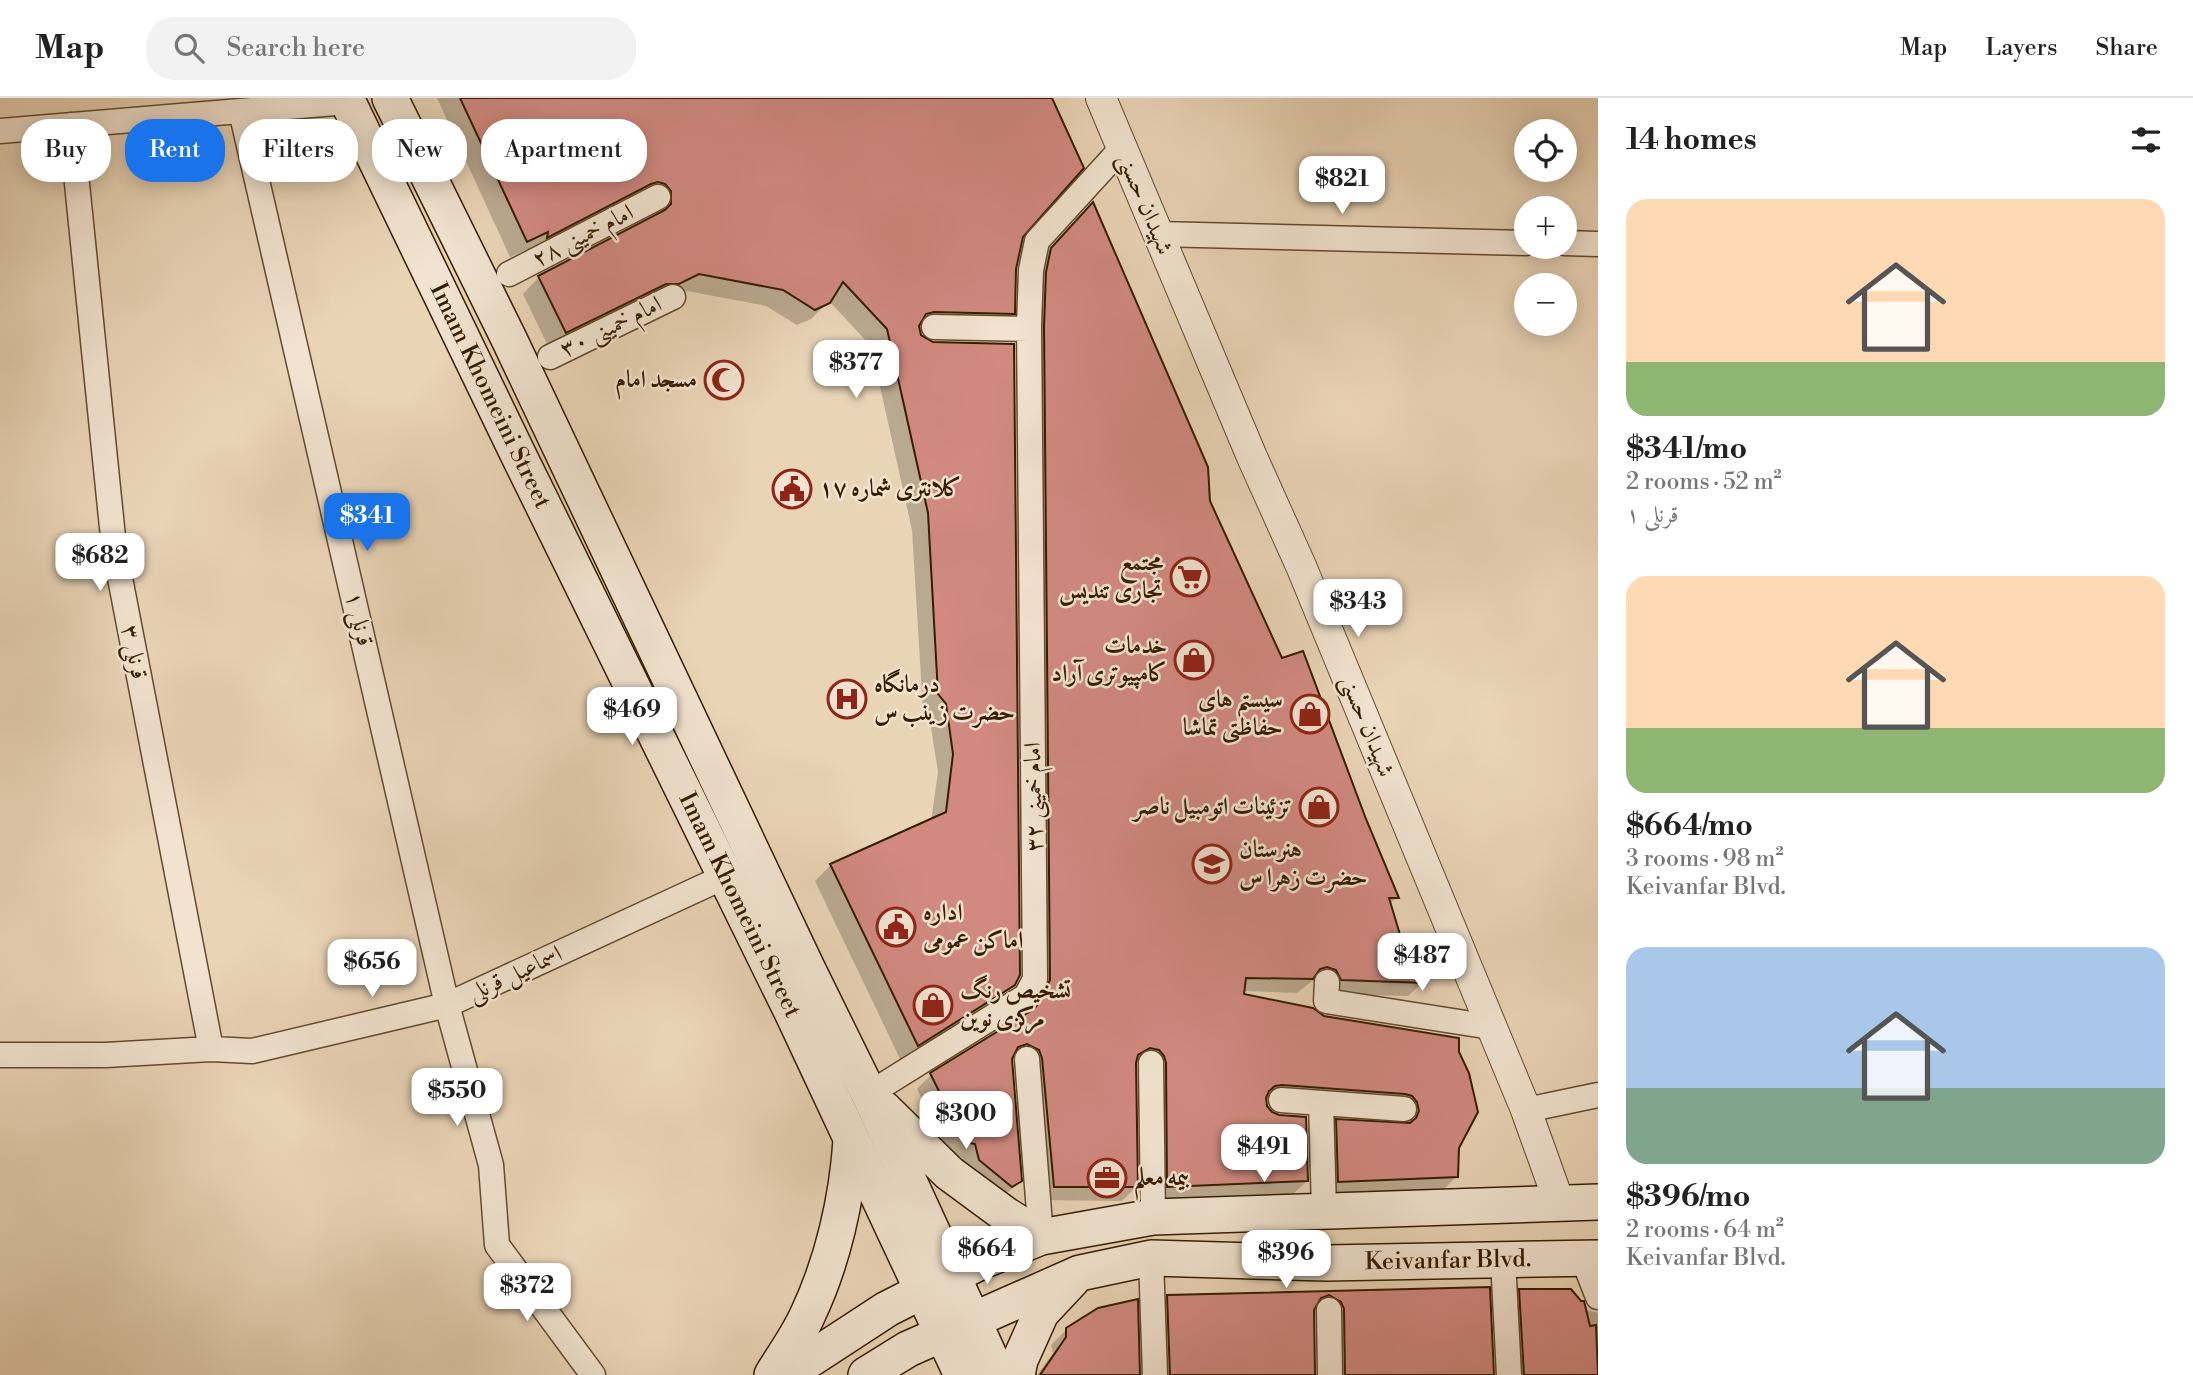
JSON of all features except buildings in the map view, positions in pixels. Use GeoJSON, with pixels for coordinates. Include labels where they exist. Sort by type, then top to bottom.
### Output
{"type":"FeatureCollection","features":[{"type":"Feature","properties":{"kind":"main road","name":"Imam Khomeini Street"},"geometry":{"type":"LineString","coordinates":[[390,98],[509,339],[869,1094],[937,1283],[957,1326],[962,1375]]}},
{"type":"Feature","properties":{"kind":"main road","name":"Imam Khomeini Street"},"geometry":{"type":"LineString","coordinates":[[347,100],[726,876],[852,1141],[937,1283]]}},
{"type":"Feature","properties":{"kind":"main road"},"geometry":{"type":"LineString","coordinates":[[869,1094],[949,1173],[1041,1237]]}},
{"type":"Feature","properties":{"kind":"main road"},"geometry":{"type":"LineString","coordinates":[[772,1375],[808,1316],[828,1262],[848,1181],[852,1141]]}},
{"type":"Feature","properties":{"kind":"main road"},"geometry":{"type":"LineString","coordinates":[[1559,1202],[1590,1259]]}},
{"type":"Feature","properties":{"kind":"main road"},"geometry":{"type":"LineString","coordinates":[[786,1375],[887,1309],[937,1283],[1041,1237],[1153,1217],[1598,1202]]}},
{"type":"Feature","properties":{"kind":"main road","name":"Keivanfar Blvd."},"geometry":{"type":"LineString","coordinates":[[866,1375],[908,1349],[1080,1273],[1151,1258],[1327,1263],[1590,1259]]}},
{"type":"Feature","properties":{"kind":"main road"},"geometry":{"type":"LineString","coordinates":[[1017,1375],[1020,1360],[1041,1313],[1080,1273]]}},
{"type":"Feature","properties":{"kind":"main road"},"geometry":{"type":"LineString","coordinates":[[957,1326],[998,1375]]}},
{"type":"Feature","properties":{"kind":"street","name":"شهیدان حسنی"},"geometry":{"type":"LineString","coordinates":[[1101,98],[1252,457],[1301,566],[1526,1110],[1559,1202]]}},
{"type":"Feature","properties":{"kind":"street"},"geometry":{"type":"LineString","coordinates":[[111,122],[347,100]]}},
{"type":"Feature","properties":{"kind":"street","name":"قرنلی ۱"},"geometry":{"type":"LineString","coordinates":[[241,111],[447,1005],[492,1165],[498,1245],[593,1375]]}},
{"type":"Feature","properties":{"kind":"street"},"geometry":{"type":"LineString","coordinates":[[0,131],[21,129]]}},
{"type":"Feature","properties":{"kind":"street","name":"امام خمینی ۳۲"},"geometry":{"type":"LineString","coordinates":[[869,1094],[1026,996],[1035,979],[1029,328],[1031,270],[1037,241],[1121,149]]}},
{"type":"Feature","properties":{"kind":"street","name":"قرنلی ۳"},"geometry":{"type":"LineString","coordinates":[[77,182],[114,547],[211,1049]]}},
{"type":"Feature","properties":{"kind":"street","name":"امام خمینی ۲۸"},"geometry":{"type":"LineString","coordinates":[[509,274],[657,197]]}},
{"type":"Feature","properties":{"kind":"street"},"geometry":{"type":"LineString","coordinates":[[1157,234],[1514,243]]}},
{"type":"Feature","properties":{"kind":"street"},"geometry":{"type":"LineString","coordinates":[[1577,243],[1598,244]]}},
{"type":"Feature","properties":{"kind":"street","name":"امام خمینی ۳۰"},"geometry":{"type":"LineString","coordinates":[[550,357],[673,297]]}},
{"type":"Feature","properties":{"kind":"street"},"geometry":{"type":"LineString","coordinates":[[934,327],[1029,328]]}},
{"type":"Feature","properties":{"kind":"street","name":"اسماعیل قرنلی"},"geometry":{"type":"LineString","coordinates":[[0,1055],[106,1055],[211,1049],[252,1051],[447,1005],[726,876]]}},
{"type":"Feature","properties":{"kind":"street"},"geometry":{"type":"LineString","coordinates":[[1327,982],[1326,1001],[1491,1027]]}},
{"type":"Feature","properties":{"kind":"street"},"geometry":{"type":"LineString","coordinates":[[1027,1059],[1041,1237]]}},
{"type":"Feature","properties":{"kind":"street"},"geometry":{"type":"LineString","coordinates":[[1151,1063],[1153,1217]]}},
{"type":"Feature","properties":{"kind":"street"},"geometry":{"type":"LineString","coordinates":[[1526,1110],[1598,1095]]}},
{"type":"Feature","properties":{"kind":"street"},"geometry":{"type":"LineString","coordinates":[[1281,1100],[1404,1109]]}},
{"type":"Feature","properties":{"kind":"street"},"geometry":{"type":"LineString","coordinates":[[1321,1104],[1324,1210]]}},
{"type":"Feature","properties":{"kind":"street"},"geometry":{"type":"LineString","coordinates":[[1151,1258],[1155,1375]]}},
{"type":"Feature","properties":{"kind":"street"},"geometry":{"type":"LineString","coordinates":[[1590,1259],[1598,1297]]}},
{"type":"Feature","properties":{"kind":"street"},"geometry":{"type":"LineString","coordinates":[[1503,1260],[1508,1375]]}},
{"type":"Feature","properties":{"kind":"street"},"geometry":{"type":"LineString","coordinates":[[1329,1310],[1330,1375]]}},
{"type":"Feature","properties":{"kind":"place","name":"مسجد امام"},"geometry":{"type":"Point","coordinates":[724,380]}},
{"type":"Feature","properties":{"kind":"place","name":"کلانتری شماره ۱۷"},"geometry":{"type":"Point","coordinates":[792,489]}},
{"type":"Feature","properties":{"kind":"place","name":"مجتمع تجاری تندیس"},"geometry":{"type":"Point","coordinates":[1190,577]}},
{"type":"Feature","properties":{"kind":"place","name":"خدمات کامپیوتری آراد"},"geometry":{"type":"Point","coordinates":[1194,660]}},
{"type":"Feature","properties":{"kind":"place","name":"درمانگاه حضرت زینب س"},"geometry":{"type":"Point","coordinates":[847,699]}},
{"type":"Feature","properties":{"kind":"place","name":"سیستم های حفاظتی تماشا"},"geometry":{"type":"Point","coordinates":[1310,714]}},
{"type":"Feature","properties":{"kind":"place","name":"تزئینات اتومبیل ناصر"},"geometry":{"type":"Point","coordinates":[1319,807]}},
{"type":"Feature","properties":{"kind":"place","name":"هنرستان حضرت زهرا س"},"geometry":{"type":"Point","coordinates":[1212,864]}},
{"type":"Feature","properties":{"kind":"place","name":"اداره اماکن عمومی"},"geometry":{"type":"Point","coordinates":[896,927]}},
{"type":"Feature","properties":{"kind":"place","name":"تشخیص رنگ مرکزی نوین"},"geometry":{"type":"Point","coordinates":[933,1005]}},
{"type":"Feature","properties":{"kind":"place","name":"بیمه معلم"},"geometry":{"type":"Point","coordinates":[1107,1178]}}]}
